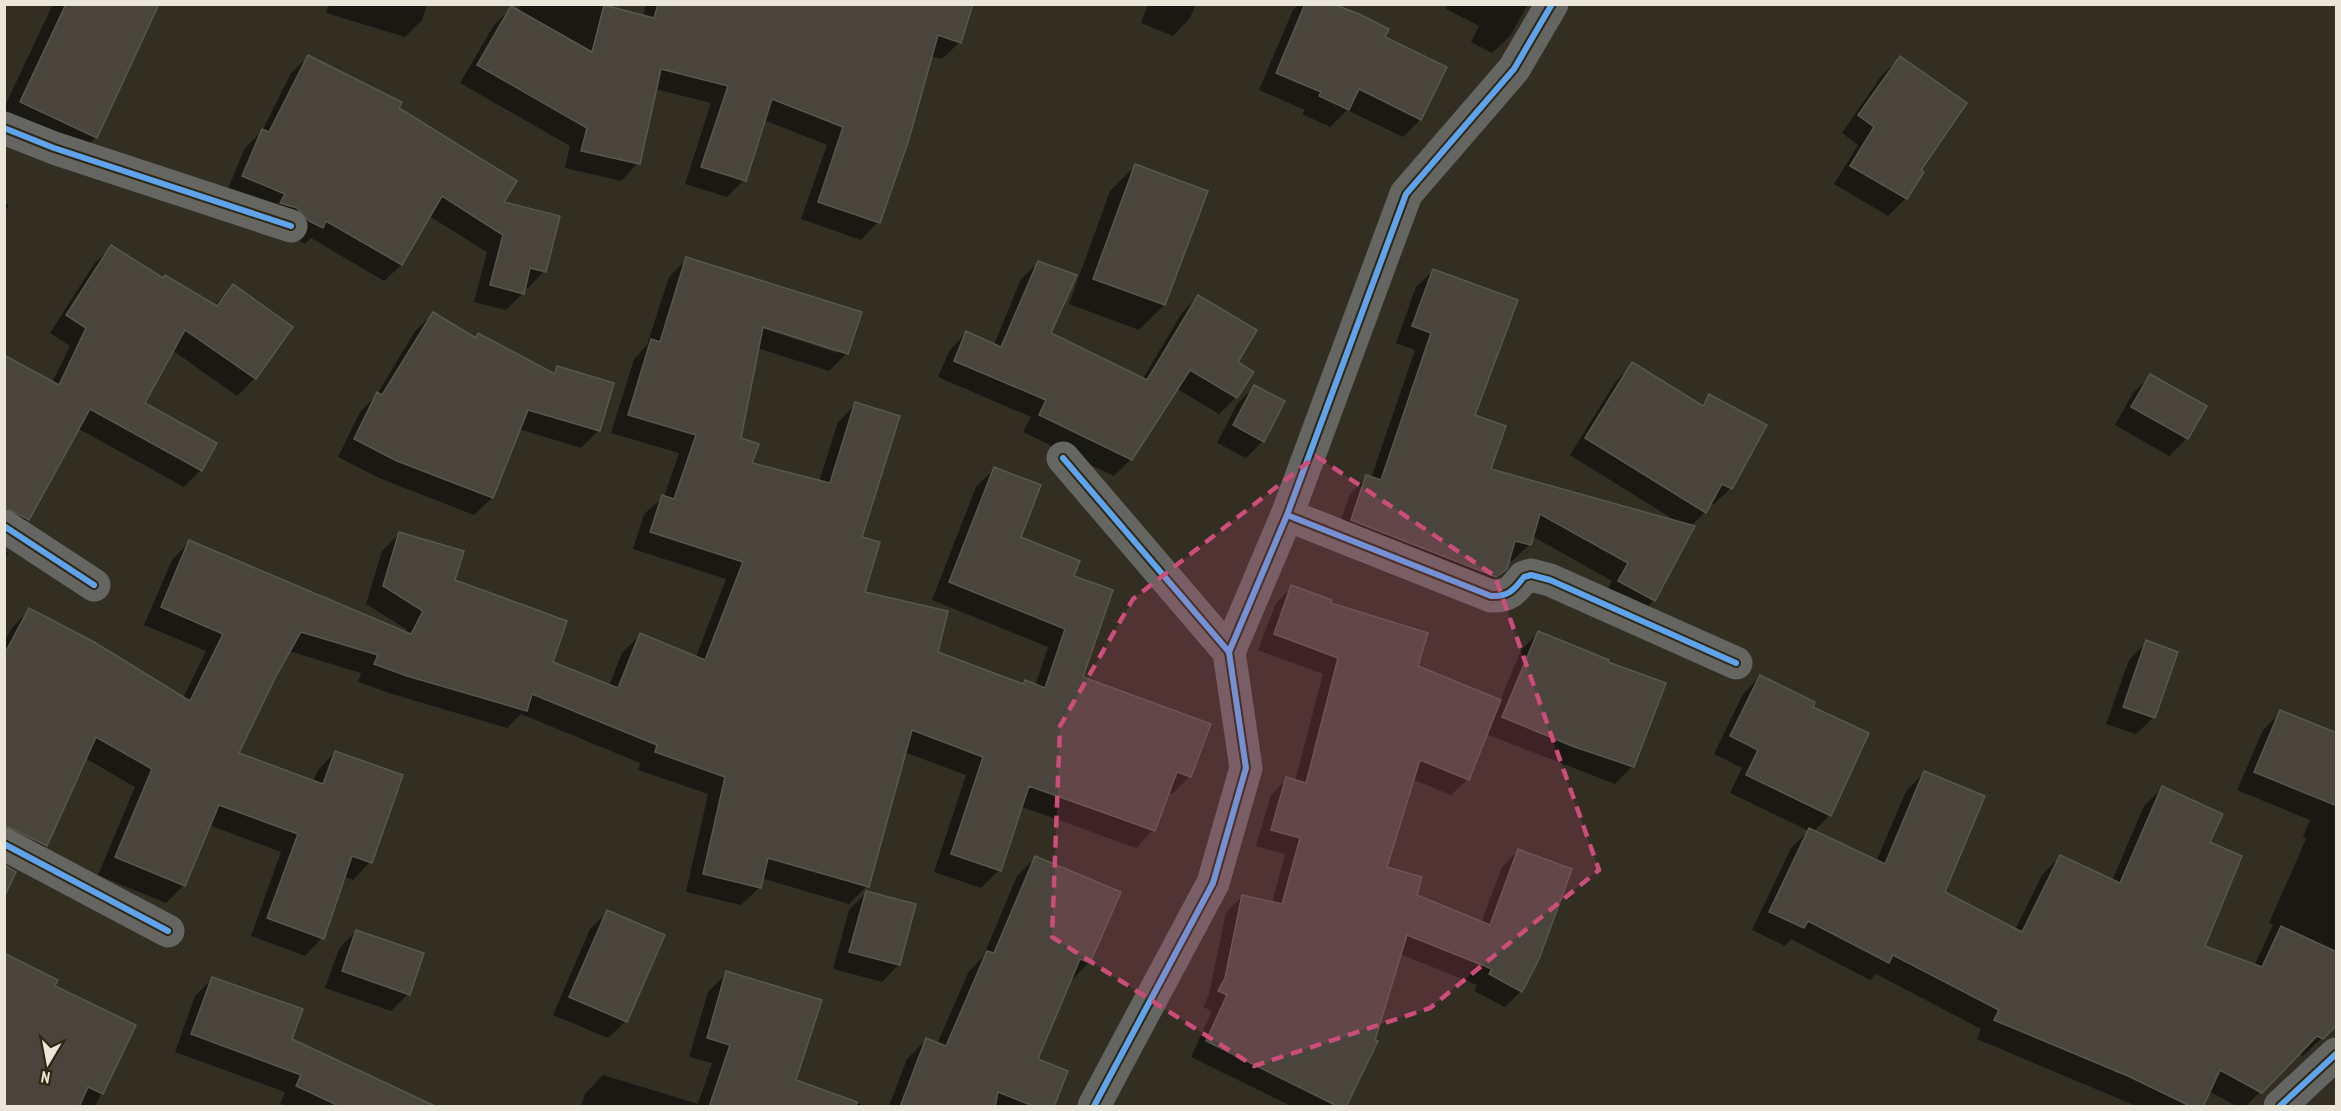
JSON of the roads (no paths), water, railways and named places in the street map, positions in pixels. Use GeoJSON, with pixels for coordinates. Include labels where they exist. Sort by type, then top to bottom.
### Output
{"type":"FeatureCollection","features":[{"type":"Feature","properties":{"kind":"street"},"geometry":{"type":"LineString","coordinates":[[1094,1107],[1214,883],[1246,768],[1229,652],[1287,515],[1406,194],[1514,69],[1552,4]]}},
{"type":"Feature","properties":{"kind":"street"},"geometry":{"type":"LineString","coordinates":[[4,128],[54,148],[291,226]]}},
{"type":"Feature","properties":{"kind":"street"},"geometry":{"type":"LineString","coordinates":[[1062,458],[1229,652]]}},
{"type":"Feature","properties":{"kind":"street"},"geometry":{"type":"LineString","coordinates":[[1287,515],[1491,596],[1502,597],[1513,591],[1524,577],[1531,575],[1550,580],[1736,663]]}},
{"type":"Feature","properties":{"kind":"street"},"geometry":{"type":"LineString","coordinates":[[4,526],[94,585]]}},
{"type":"Feature","properties":{"kind":"street"},"geometry":{"type":"LineString","coordinates":[[4,844],[168,931]]}},
{"type":"Feature","properties":{"kind":"street"},"geometry":{"type":"LineString","coordinates":[[2280,1107],[2337,1054]]}}]}
